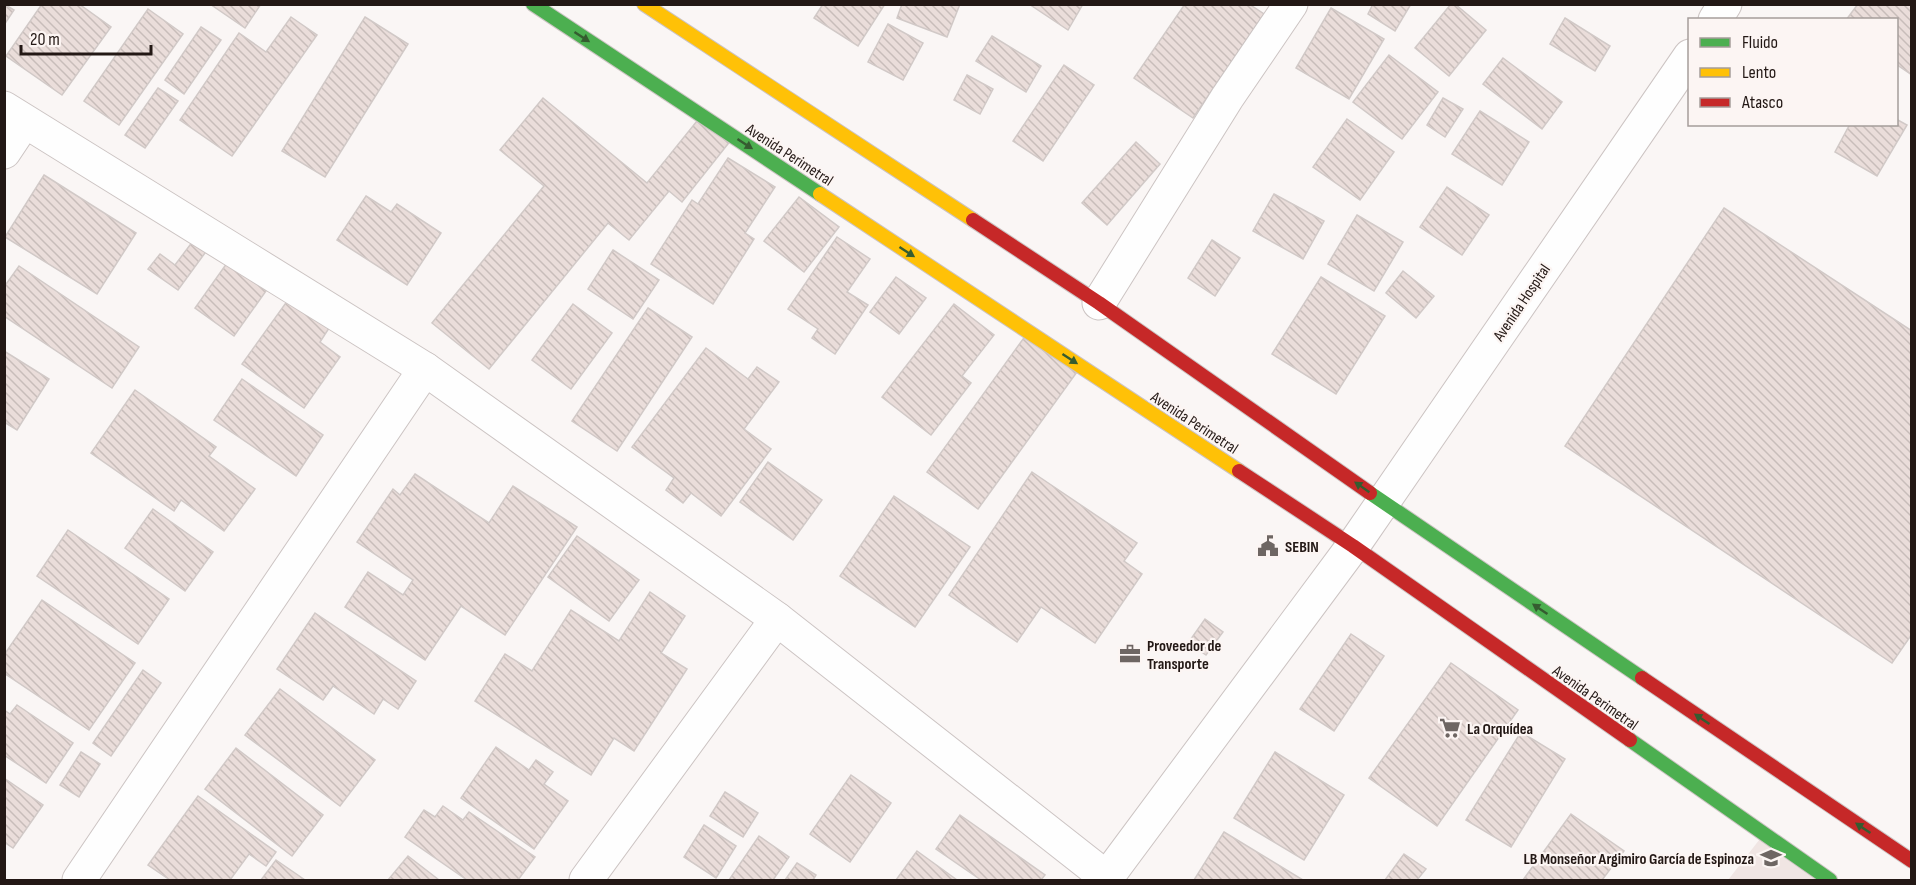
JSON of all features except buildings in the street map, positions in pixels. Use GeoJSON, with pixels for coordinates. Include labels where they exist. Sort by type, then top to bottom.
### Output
{"type":"FeatureCollection","features":[{"type":"Feature","properties":{"kind":"street","name":"Avenida Perimetral"},"geometry":{"type":"LineString","coordinates":[[533,4],[1353,546],[1830,880]]}},
{"type":"Feature","properties":{"kind":"street"},"geometry":{"type":"LineString","coordinates":[[644,4],[1099,303],[1384,503],[1911,861]]}},
{"type":"Feature","properties":{"kind":"street"},"geometry":{"type":"LineString","coordinates":[[1099,303],[1227,98],[1291,4]]}},
{"type":"Feature","properties":{"kind":"street"},"geometry":{"type":"LineString","coordinates":[[1716,18],[1725,4]]}},
{"type":"Feature","properties":{"kind":"street","name":"Avenida Hospital"},"geometry":{"type":"LineString","coordinates":[[1106,879],[1384,503],[1688,57]]}},
{"type":"Feature","properties":{"kind":"street"},"geometry":{"type":"LineString","coordinates":[[4,152],[14,115],[425,369],[777,619],[1106,879]]}},
{"type":"Feature","properties":{"kind":"street"},"geometry":{"type":"LineString","coordinates":[[79,880],[425,369]]}},
{"type":"Feature","properties":{"kind":"street"},"geometry":{"type":"LineString","coordinates":[[586,880],[777,619]]}},
{"type":"Feature","properties":{"kind":"shaded area","name":"LB Monseñor Argimiro García de Espinoza"},"geometry":{"type":"Polygon","coordinates":[[[1763,835],[1830,880],[1728,880],[1763,835]]]}},
{"type":"Feature","properties":{"kind":"traffic: fast"},"geometry":{"type":"LineString","coordinates":[[533,4],[820,194]]}},
{"type":"Feature","properties":{"kind":"traffic: fast"},"geometry":{"type":"LineString","coordinates":[[1370,493],[1642,678]]}},
{"type":"Feature","properties":{"kind":"traffic: fast"},"geometry":{"type":"LineString","coordinates":[[1630,740],[1830,880]]}},
{"type":"Feature","properties":{"kind":"traffic: slow"},"geometry":{"type":"LineString","coordinates":[[644,4],[973,220]]}},
{"type":"Feature","properties":{"kind":"traffic: slow"},"geometry":{"type":"LineString","coordinates":[[820,194],[1239,471]]}},
{"type":"Feature","properties":{"kind":"traffic: jam"},"geometry":{"type":"LineString","coordinates":[[973,220],[1099,303],[1370,493]]}},
{"type":"Feature","properties":{"kind":"traffic: jam"},"geometry":{"type":"LineString","coordinates":[[1239,471],[1353,546],[1630,740]]}},
{"type":"Feature","properties":{"kind":"traffic: jam"},"geometry":{"type":"LineString","coordinates":[[1642,678],[1912,861]]}},
{"type":"Feature","properties":{"kind":"place","name":"SEBIN"},"geometry":{"type":"Point","coordinates":[1268,546]}},
{"type":"Feature","properties":{"kind":"place","name":"Proveedor de Transporte"},"geometry":{"type":"Point","coordinates":[1130,654]}},
{"type":"Feature","properties":{"kind":"place","name":"La Orquídea"},"geometry":{"type":"Point","coordinates":[1450,728]}},
{"type":"Feature","properties":{"kind":"place","name":"LB Monseñor Argimiro García de Espinoza"},"geometry":{"type":"Point","coordinates":[1771,858]}}]}
